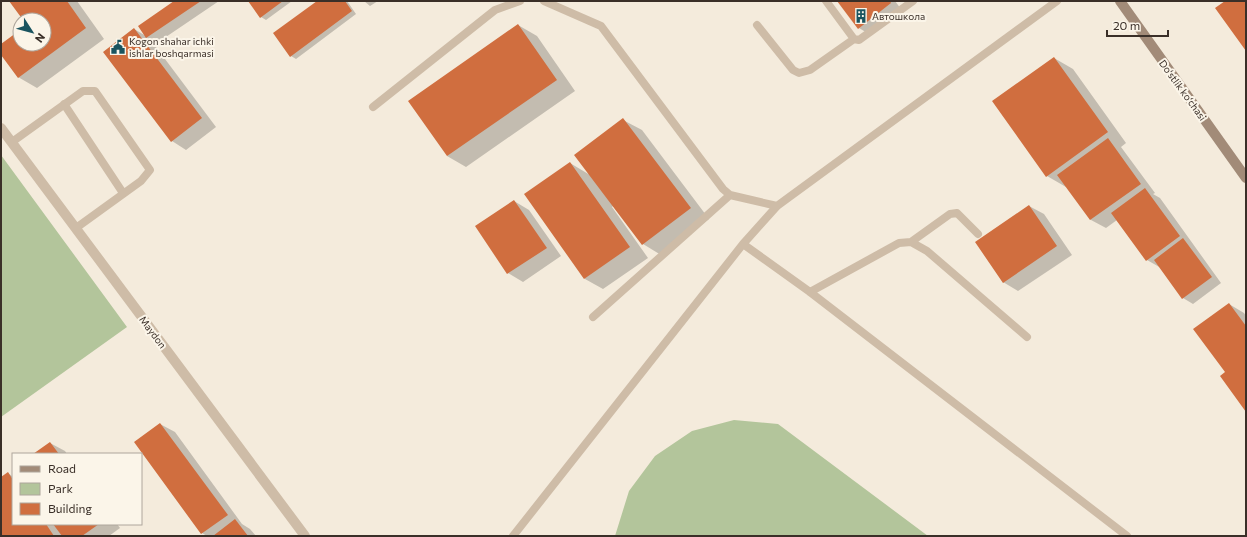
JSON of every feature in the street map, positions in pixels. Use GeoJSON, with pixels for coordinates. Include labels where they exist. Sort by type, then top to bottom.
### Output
{"type":"FeatureCollection","features":[{"type":"Feature","properties":{"kind":"street","name":"Do‘stlik ko‘chasi"},"geometry":{"type":"LineString","coordinates":[[1120,1],[1246,178]]}},
{"type":"Feature","properties":{"kind":"street","name":"Maydon"},"geometry":{"type":"LineString","coordinates":[[1,128],[305,536]]}},
{"type":"Feature","properties":{"kind":"lane"},"geometry":{"type":"LineString","coordinates":[[373,107],[495,10],[520,1]]}},
{"type":"Feature","properties":{"kind":"lane"},"geometry":{"type":"LineString","coordinates":[[544,1],[601,26],[723,189],[730,195],[777,206]]}},
{"type":"Feature","properties":{"kind":"lane"},"geometry":{"type":"LineString","coordinates":[[826,1],[854,40]]}},
{"type":"Feature","properties":{"kind":"lane"},"geometry":{"type":"LineString","coordinates":[[757,25],[793,70],[800,73],[810,70],[854,40],[859,40],[914,1]]}},
{"type":"Feature","properties":{"kind":"lane"},"geometry":{"type":"LineString","coordinates":[[513,536],[743,244],[777,206],[1057,1]]}},
{"type":"Feature","properties":{"kind":"lane"},"geometry":{"type":"LineString","coordinates":[[12,142],[83,91],[95,91],[150,170],[141,181],[76,228]]}},
{"type":"Feature","properties":{"kind":"lane"},"geometry":{"type":"LineString","coordinates":[[64,104],[123,193]]}},
{"type":"Feature","properties":{"kind":"lane"},"geometry":{"type":"LineString","coordinates":[[593,317],[730,195]]}},
{"type":"Feature","properties":{"kind":"lane"},"geometry":{"type":"LineString","coordinates":[[810,292],[899,243],[911,242],[950,214],[957,213],[978,234]]}},
{"type":"Feature","properties":{"kind":"lane"},"geometry":{"type":"LineString","coordinates":[[911,242],[927,251],[1027,337]]}},
{"type":"Feature","properties":{"kind":"lane"},"geometry":{"type":"LineString","coordinates":[[743,244],[810,292],[1127,536]]}},
{"type":"Feature","properties":{"kind":"green space"},"geometry":{"type":"Polygon","coordinates":[[[1,155],[127,327],[1,417],[1,155]]]}},
{"type":"Feature","properties":{"kind":"green space"},"geometry":{"type":"Polygon","coordinates":[[[734,420],[778,424],[928,536],[615,536],[629,491],[655,456],[692,431],[734,420]]]}},
{"type":"Feature","properties":{"kind":"building"},"geometry":{"type":"Polygon","coordinates":[[[9,1],[67,1],[86,28],[18,78],[1,55],[1,44],[12,36],[12,52],[52,52],[52,12],[17,12],[9,1]]]}},
{"type":"Feature","properties":{"kind":"building"},"geometry":{"type":"Polygon","coordinates":[[[174,1],[201,1],[146,38],[138,26],[174,1]]]}},
{"type":"Feature","properties":{"kind":"building"},"geometry":{"type":"Polygon","coordinates":[[[248,1],[283,1],[260,18],[248,1]]]}},
{"type":"Feature","properties":{"kind":"building"},"geometry":{"type":"Polygon","coordinates":[[[317,1],[345,1],[352,11],[290,57],[273,33],[317,1]]]}},
{"type":"Feature","properties":{"kind":"building","name":"Автошкола"},"geometry":{"type":"Polygon","coordinates":[[[837,1],[890,1],[891,3],[858,29],[837,1]]]}},
{"type":"Feature","properties":{"kind":"building"},"geometry":{"type":"Polygon","coordinates":[[[1225,1],[1246,1],[1246,51],[1215,8],[1225,1]]]}},
{"type":"Feature","properties":{"kind":"building"},"geometry":{"type":"Polygon","coordinates":[[[518,24],[557,80],[447,156],[408,101],[518,24]]]}},
{"type":"Feature","properties":{"kind":"building"},"geometry":{"type":"Polygon","coordinates":[[[134,28],[202,118],[171,142],[103,52],[134,28]]]}},
{"type":"Feature","properties":{"kind":"building"},"geometry":{"type":"Polygon","coordinates":[[[1054,57],[1108,132],[1046,177],[992,101],[1054,57]]]}},
{"type":"Feature","properties":{"kind":"building"},"geometry":{"type":"Polygon","coordinates":[[[623,118],[691,208],[642,245],[574,155],[623,118]]]}},
{"type":"Feature","properties":{"kind":"building"},"geometry":{"type":"Polygon","coordinates":[[[1108,138],[1141,184],[1090,220],[1057,175],[1108,138]]]}},
{"type":"Feature","properties":{"kind":"building"},"geometry":{"type":"Polygon","coordinates":[[[570,162],[630,247],[584,279],[524,194],[570,162]]]}},
{"type":"Feature","properties":{"kind":"building"},"geometry":{"type":"Polygon","coordinates":[[[1145,188],[1180,236],[1146,261],[1111,213],[1145,188]]]}},
{"type":"Feature","properties":{"kind":"building"},"geometry":{"type":"Polygon","coordinates":[[[514,200],[547,248],[507,274],[475,226],[514,200]]]}},
{"type":"Feature","properties":{"kind":"building"},"geometry":{"type":"Polygon","coordinates":[[[1029,205],[1057,246],[1003,283],[975,242],[1029,205]]]}},
{"type":"Feature","properties":{"kind":"building"},"geometry":{"type":"Polygon","coordinates":[[[1183,238],[1212,277],[1182,299],[1154,260],[1183,238]]]}},
{"type":"Feature","properties":{"kind":"building"},"geometry":{"type":"Polygon","coordinates":[[[1229,303],[1246,326],[1246,412],[1220,376],[1225,372],[1193,329],[1229,303]]]}},
{"type":"Feature","properties":{"kind":"building"},"geometry":{"type":"Polygon","coordinates":[[[160,423],[228,515],[201,534],[134,442],[160,423]]]}},
{"type":"Feature","properties":{"kind":"building"},"geometry":{"type":"Polygon","coordinates":[[[50,442],[58,453],[34,453],[50,442]]]}},
{"type":"Feature","properties":{"kind":"building"},"geometry":{"type":"Polygon","coordinates":[[[8,472],[12,478],[12,525],[47,525],[54,536],[1,536],[1,477],[8,472]]]}},
{"type":"Feature","properties":{"kind":"building"},"geometry":{"type":"Polygon","coordinates":[[[235,519],[248,536],[213,536],[235,519]]]}},
{"type":"Feature","properties":{"kind":"building"},"geometry":{"type":"Polygon","coordinates":[[[54,525],[98,525],[82,536],[62,536],[54,525]]]}},
{"type":"Feature","properties":{"kind":"place","name":"Автошкола"},"geometry":{"type":"Point","coordinates":[861,16]}},
{"type":"Feature","properties":{"kind":"place","name":"Kogon shahar ichki ishlar boshqarmasi"},"geometry":{"type":"Point","coordinates":[118,47]}}]}
